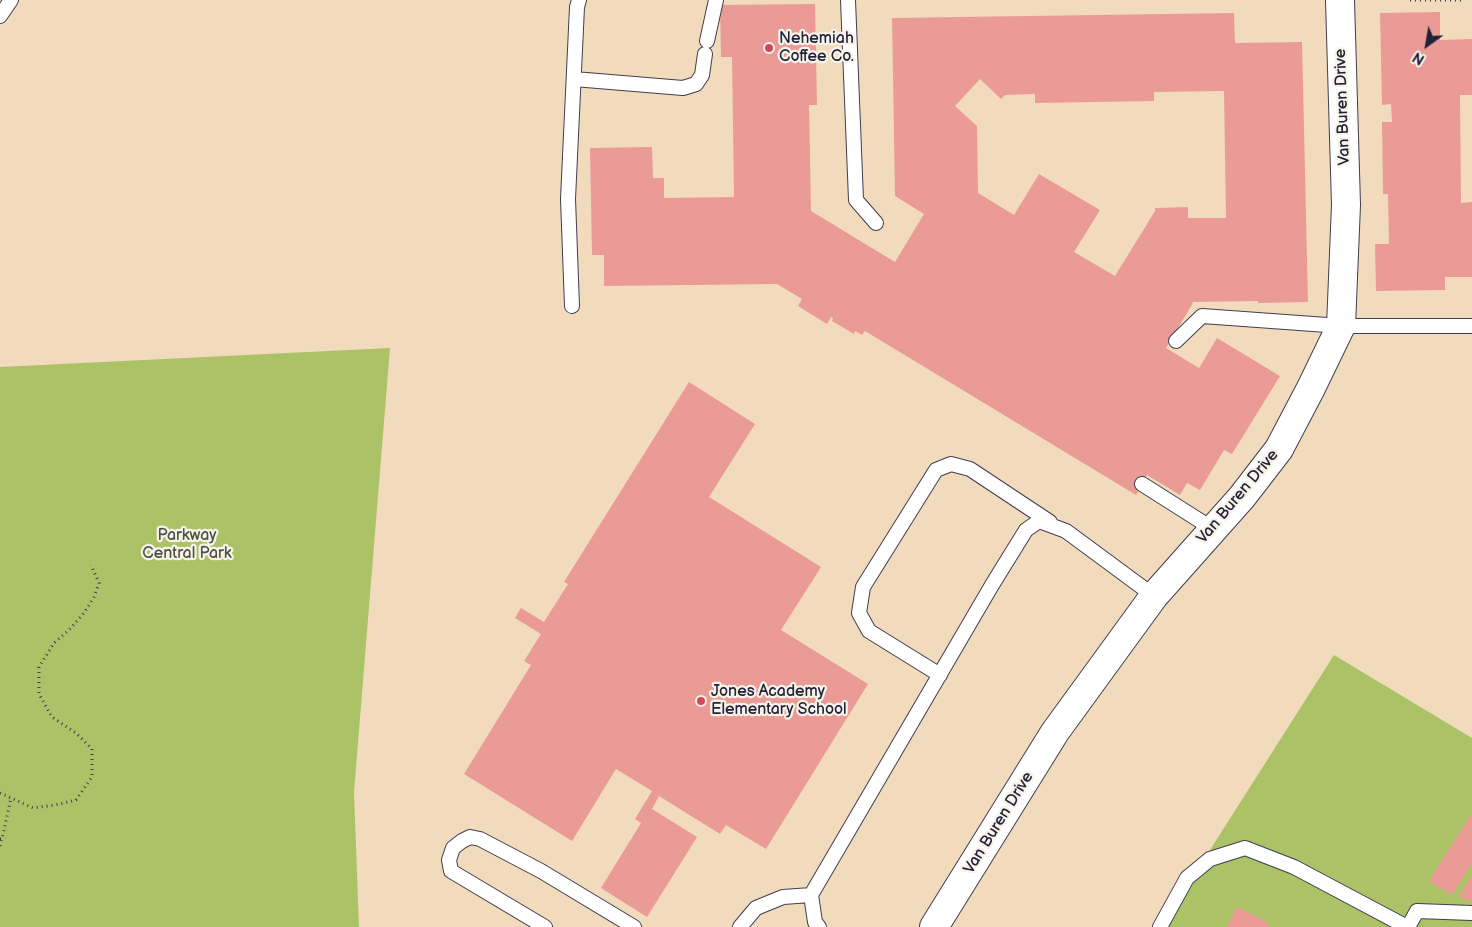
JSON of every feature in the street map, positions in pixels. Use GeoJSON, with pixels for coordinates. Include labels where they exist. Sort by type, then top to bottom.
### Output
{"type":"FeatureCollection","features":[{"type":"Feature","properties":{"kind":"street","name":"Van Buren Drive"},"geometry":{"type":"LineString","coordinates":[[934,927],[1055,732],[1154,596],[1242,497],[1279,449],[1312,388],[1341,326],[1346,205],[1340,0]]}},
{"type":"Feature","properties":{"kind":"lane"},"geometry":{"type":"LineString","coordinates":[[0,16],[11,0]]}},
{"type":"Feature","properties":{"kind":"lane"},"geometry":{"type":"LineString","coordinates":[[572,306],[568,200],[577,7],[579,0]]}},
{"type":"Feature","properties":{"kind":"lane"},"geometry":{"type":"LineString","coordinates":[[574,79],[683,88],[696,84],[702,75],[716,0]]}},
{"type":"Feature","properties":{"kind":"lane"},"geometry":{"type":"LineString","coordinates":[[848,0],[856,200],[876,223]]}},
{"type":"Feature","properties":{"kind":"lane"},"geometry":{"type":"LineString","coordinates":[[1176,341],[1202,316],[1341,326],[1472,326]]}},
{"type":"Feature","properties":{"kind":"lane"},"geometry":{"type":"LineString","coordinates":[[940,675],[869,631],[860,613],[863,587],[936,470],[951,464],[970,469],[1063,530],[1154,596]]}},
{"type":"Feature","properties":{"kind":"lane"},"geometry":{"type":"LineString","coordinates":[[1142,484],[1213,529]]}},
{"type":"Feature","properties":{"kind":"lane"},"geometry":{"type":"LineString","coordinates":[[819,927],[815,922],[812,895],[992,585],[1026,530],[1039,521],[1063,530]]}},
{"type":"Feature","properties":{"kind":"lane"},"geometry":{"type":"LineString","coordinates":[[545,927],[452,871],[449,860],[453,848],[470,836],[480,839],[541,871],[634,927]]}},
{"type":"Feature","properties":{"kind":"lane"},"geometry":{"type":"LineString","coordinates":[[1160,927],[1187,878],[1210,859],[1246,848],[1294,867],[1407,927],[1417,911],[1472,913]]}},
{"type":"Feature","properties":{"kind":"lane"},"geometry":{"type":"LineString","coordinates":[[740,927],[756,908],[783,898],[812,895]]}},
{"type":"Feature","properties":{"kind":"path"},"geometry":{"type":"LineString","coordinates":[[1410,0],[1462,0]]}},
{"type":"Feature","properties":{"kind":"path"},"geometry":{"type":"LineString","coordinates":[[0,793],[33,808],[55,806],[76,800],[92,777],[92,749],[76,733],[52,717],[39,694],[39,667],[54,643],[84,613],[94,597],[99,583],[91,565]]}},
{"type":"Feature","properties":{"kind":"path"},"geometry":{"type":"LineString","coordinates":[[0,846],[11,798]]}},
{"type":"Feature","properties":{"kind":"green space","name":"Parkway Central Park"},"geometry":{"type":"Polygon","coordinates":[[[390,348],[354,792],[359,927],[0,927],[0,367],[390,348]]]}},
{"type":"Feature","properties":{"kind":"green space"},"geometry":{"type":"Polygon","coordinates":[[[1334,655],[1472,738],[1472,927],[1161,927],[1334,655]]]}},
{"type":"Feature","properties":{"kind":"building"},"geometry":{"type":"Polygon","coordinates":[[[815,4],[817,105],[809,105],[811,211],[895,262],[924,214],[895,196],[892,18],[1234,13],[1235,43],[1302,42],[1308,302],[1192,302],[1166,348],[1199,368],[1217,338],[1280,376],[1232,454],[1224,450],[1200,490],[1187,483],[1180,495],[1147,475],[1136,495],[865,331],[862,335],[855,331],[854,334],[832,321],[833,318],[831,317],[827,324],[798,306],[802,299],[777,284],[604,286],[604,255],[592,255],[590,148],[652,147],[653,178],[664,178],[664,198],[734,197],[732,57],[721,57],[720,5],[815,4]],[[980,79],[955,106],[977,126],[978,193],[1014,215],[1039,174],[1100,210],[1074,252],[1115,276],[1155,211],[1155,208],[1188,207],[1188,218],[1226,218],[1224,91],[1154,92],[1154,101],[1035,103],[1035,94],[1005,95],[1001,99],[980,79]]]}},
{"type":"Feature","properties":{"kind":"building"},"geometry":{"type":"Polygon","coordinates":[[[1440,12],[1440,40],[1472,39],[1472,95],[1460,95],[1461,203],[1472,202],[1472,277],[1445,277],[1445,290],[1376,291],[1375,244],[1389,244],[1388,194],[1383,194],[1382,122],[1392,122],[1391,104],[1382,105],[1380,13],[1440,12]]]}},
{"type":"Feature","properties":{"kind":"building"},"geometry":{"type":"Polygon","coordinates":[[[689,382],[755,424],[709,497],[821,567],[781,630],[868,684],[766,849],[726,825],[720,834],[659,796],[652,809],[697,837],[647,917],[601,888],[641,823],[635,819],[652,791],[616,769],[572,841],[464,774],[531,665],[524,661],[541,634],[515,618],[521,608],[544,622],[568,584],[564,582],[689,382]]]}},
{"type":"Feature","properties":{"kind":"building"},"geometry":{"type":"Polygon","coordinates":[[[1472,813],[1472,863],[1452,895],[1429,881],[1472,813]]]}},
{"type":"Feature","properties":{"kind":"building"},"geometry":{"type":"Polygon","coordinates":[[[1472,875],[1472,897],[1469,902],[1459,896],[1472,875]]]}},
{"type":"Feature","properties":{"kind":"building"},"geometry":{"type":"Polygon","coordinates":[[[1237,907],[1269,923],[1267,927],[1227,927],[1237,907]]]}},
{"type":"Feature","properties":{"kind":"place","name":"Nehemiah Coffee Co."},"geometry":{"type":"Point","coordinates":[769,48]}},
{"type":"Feature","properties":{"kind":"place","name":"Jones Academy Elementary School"},"geometry":{"type":"Point","coordinates":[701,701]}}]}
